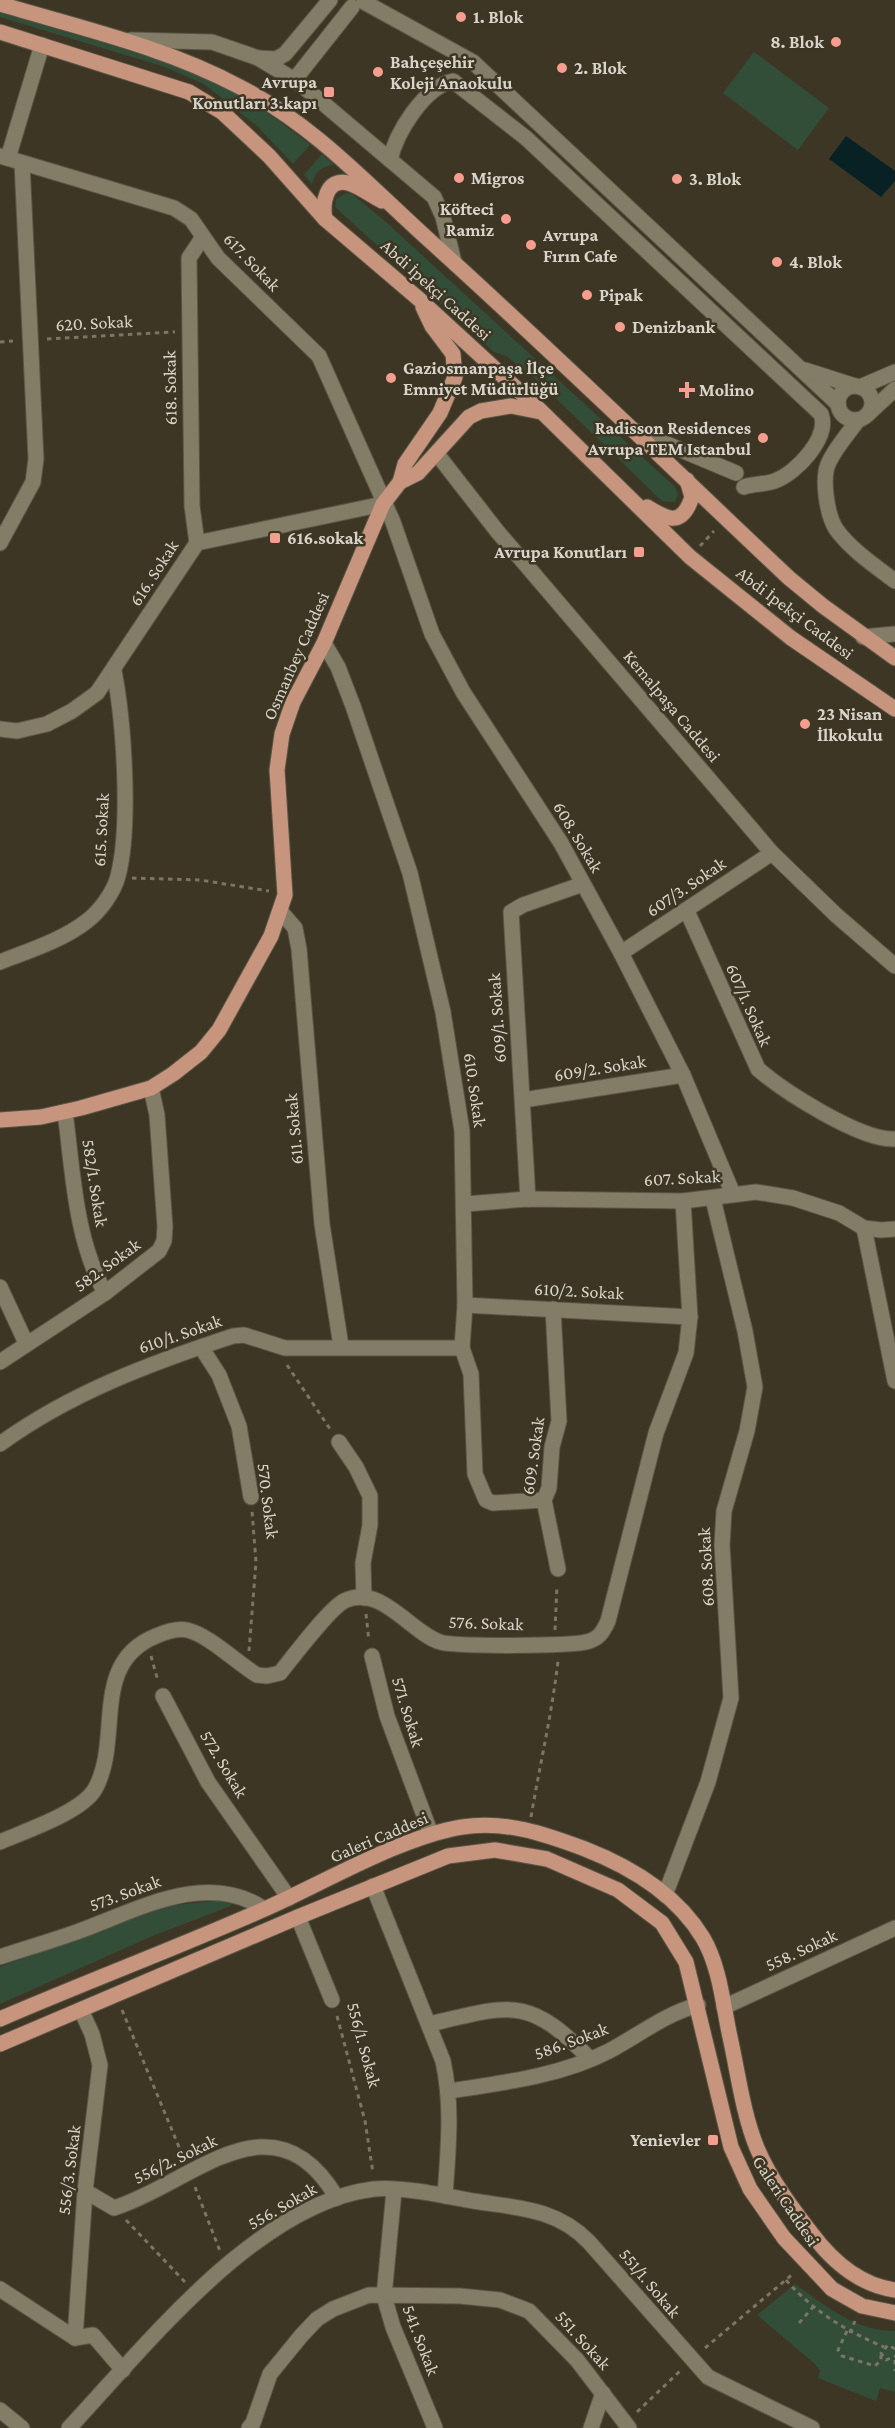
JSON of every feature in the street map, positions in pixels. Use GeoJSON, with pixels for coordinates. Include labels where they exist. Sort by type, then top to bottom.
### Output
{"type":"FeatureCollection","features":[{"type":"Feature","properties":{"kind":"main road","name":"Abdi İpekçi Caddesi"},"geometry":{"type":"LineString","coordinates":[[0,4],[125,40],[202,68],[242,87],[287,115],[366,178],[395,209],[636,431],[789,578],[863,637],[895,658]]}},
{"type":"Feature","properties":{"kind":"main road","name":"Abdi İpekçi Caddesi"},"geometry":{"type":"LineString","coordinates":[[0,32],[141,75],[203,100],[240,127],[325,219],[420,300],[542,412],[690,557],[791,638],[895,709]]}},
{"type":"Feature","properties":{"kind":"main road"},"geometry":{"type":"LineString","coordinates":[[325,219],[322,207],[324,198],[329,188],[339,183],[348,183],[395,209]]}},
{"type":"Feature","properties":{"kind":"main road"},"geometry":{"type":"LineString","coordinates":[[400,482],[405,464],[440,413],[455,377],[453,354],[432,326],[420,300]]}},
{"type":"Feature","properties":{"kind":"main road"},"geometry":{"type":"LineString","coordinates":[[400,482],[418,473],[470,417],[494,407],[511,406],[542,412]]}},
{"type":"Feature","properties":{"kind":"main road"},"geometry":{"type":"LineString","coordinates":[[628,497],[663,517],[676,519],[682,515],[692,497],[686,479]]}},
{"type":"Feature","properties":{"kind":"main road","name":"Osmanbey Caddesi"},"geometry":{"type":"LineString","coordinates":[[0,1120],[65,1112],[151,1088],[201,1052],[219,1030],[271,936],[285,895],[277,770],[282,734],[293,702],[324,643],[383,504],[400,482]]}},
{"type":"Feature","properties":{"kind":"main road","name":"Galeri Caddesi"},"geometry":{"type":"LineString","coordinates":[[0,2019],[264,1909],[431,1834],[463,1827],[491,1825],[529,1830],[605,1857],[636,1874],[665,1895],[692,1921],[705,1942],[724,2007],[752,2131],[768,2169],[792,2208],[836,2260],[855,2276],[876,2286],[895,2290]]}},
{"type":"Feature","properties":{"kind":"main road","name":"Galeri Caddesi"},"geometry":{"type":"LineString","coordinates":[[0,2044],[116,1993],[448,1856],[471,1851],[495,1850],[547,1859],[618,1890],[662,1923],[686,1962],[721,2108],[737,2163],[760,2203],[805,2264],[832,2289],[846,2298],[881,2311],[895,2313]]}},
{"type":"Feature","properties":{"kind":"street"},"geometry":{"type":"LineString","coordinates":[[4,0],[26,12]]}},
{"type":"Feature","properties":{"kind":"street"},"geometry":{"type":"LineString","coordinates":[[258,58],[276,59],[285,54],[330,0]]}},
{"type":"Feature","properties":{"kind":"street"},"geometry":{"type":"LineString","coordinates":[[336,0],[360,3],[473,62],[838,404]]}},
{"type":"Feature","properties":{"kind":"street"},"geometry":{"type":"LineString","coordinates":[[298,82],[299,74],[360,3]]}},
{"type":"Feature","properties":{"kind":"street"},"geometry":{"type":"LineString","coordinates":[[125,40],[212,42],[258,58],[298,82],[434,197],[443,217],[454,262]]}},
{"type":"Feature","properties":{"kind":"street"},"geometry":{"type":"LineString","coordinates":[[0,543],[33,482],[36,459],[31,340],[10,159],[42,45]]}},
{"type":"Feature","properties":{"kind":"street"},"geometry":{"type":"LineString","coordinates":[[390,160],[393,143],[402,125],[441,84],[453,81],[460,84],[526,138],[821,414],[824,427],[819,441],[785,476],[768,483],[759,482],[744,487]]}},
{"type":"Feature","properties":{"kind":"street","name":"617. Sokak"},"geometry":{"type":"LineString","coordinates":[[10,159],[174,208],[190,219],[218,258],[319,356],[383,504]]}},
{"type":"Feature","properties":{"kind":"street","name":"618. Sokak"},"geometry":{"type":"LineString","coordinates":[[197,543],[192,506],[189,258],[203,237]]}},
{"type":"Feature","properties":{"kind":"street"},"geometry":{"type":"LineString","coordinates":[[797,367],[857,387],[871,398],[863,417]]}},
{"type":"Feature","properties":{"kind":"street"},"geometry":{"type":"LineString","coordinates":[[863,417],[847,418],[839,409],[841,393],[895,372]]}},
{"type":"Feature","properties":{"kind":"street"},"geometry":{"type":"LineString","coordinates":[[895,389],[863,417],[828,463],[825,489],[835,528],[868,560],[895,581]]}},
{"type":"Feature","properties":{"kind":"street"},"geometry":{"type":"LineString","coordinates":[[636,431],[736,473]]}},
{"type":"Feature","properties":{"kind":"street","name":"Kemalpaşa Caddesi"},"geometry":{"type":"LineString","coordinates":[[437,454],[497,531],[772,853],[836,915],[895,966]]}},
{"type":"Feature","properties":{"kind":"street","name":"616. Sokak"},"geometry":{"type":"LineString","coordinates":[[0,729],[17,731],[56,720],[97,693],[114,671],[197,543],[383,504]]}},
{"type":"Feature","properties":{"kind":"street","name":"608. Sokak"},"geometry":{"type":"LineString","coordinates":[[383,504],[393,522],[432,634],[463,692],[561,843],[621,953],[683,1075],[734,1194]]}},
{"type":"Feature","properties":{"kind":"street"},"geometry":{"type":"LineString","coordinates":[[863,637],[895,634]]}},
{"type":"Feature","properties":{"kind":"street","name":"610. Sokak"},"geometry":{"type":"LineString","coordinates":[[324,643],[338,667],[353,706],[410,873],[443,1012],[462,1131],[465,1204],[465,1305],[462,1347],[471,1374],[476,1474],[486,1500],[493,1503],[544,1500]]}},
{"type":"Feature","properties":{"kind":"street","name":"615. Sokak"},"geometry":{"type":"LineString","coordinates":[[0,962],[65,934],[87,921],[104,904],[118,878],[123,830],[123,775],[120,701],[114,671]]}},
{"type":"Feature","properties":{"kind":"street","name":"607/3. Sokak"},"geometry":{"type":"LineString","coordinates":[[621,953],[772,853]]}},
{"type":"Feature","properties":{"kind":"street","name":"609/1. Sokak"},"geometry":{"type":"LineString","coordinates":[[528,1199],[511,912],[523,905],[583,884]]}},
{"type":"Feature","properties":{"kind":"street","name":"607/1. Sokak"},"geometry":{"type":"LineString","coordinates":[[687,911],[758,1069],[773,1082],[868,1136],[895,1139]]}},
{"type":"Feature","properties":{"kind":"street","name":"611. Sokak"},"geometry":{"type":"LineString","coordinates":[[281,912],[295,928],[299,949],[322,1224],[342,1347]]}},
{"type":"Feature","properties":{"kind":"street","name":"609/2. Sokak"},"geometry":{"type":"LineString","coordinates":[[523,1100],[683,1075]]}},
{"type":"Feature","properties":{"kind":"street","name":"582. Sokak"},"geometry":{"type":"LineString","coordinates":[[0,1362],[105,1293],[146,1264],[159,1251],[164,1241],[157,1115],[151,1088]]}},
{"type":"Feature","properties":{"kind":"street","name":"582/1. Sokak"},"geometry":{"type":"LineString","coordinates":[[65,1112],[83,1235],[93,1271],[105,1293]]}},
{"type":"Feature","properties":{"kind":"street","name":"607. Sokak"},"geometry":{"type":"LineString","coordinates":[[465,1204],[528,1199],[683,1201],[756,1192],[793,1198],[839,1213],[864,1228],[895,1229]]}},
{"type":"Feature","properties":{"kind":"street","name":"608. Sokak"},"geometry":{"type":"LineString","coordinates":[[665,1895],[708,1782],[730,1698],[722,1545],[724,1511],[747,1431],[755,1387],[745,1331],[713,1199]]}},
{"type":"Feature","properties":{"kind":"street","name":"576. Sokak"},"geometry":{"type":"LineString","coordinates":[[364,1598],[380,1601],[423,1635],[443,1643],[557,1644],[587,1642],[601,1635],[608,1621],[656,1433],[686,1353],[690,1317],[683,1201]]}},
{"type":"Feature","properties":{"kind":"street"},"geometry":{"type":"LineString","coordinates":[[864,1228],[895,1381]]}},
{"type":"Feature","properties":{"kind":"street"},"geometry":{"type":"LineString","coordinates":[[0,1287],[26,1343]]}},
{"type":"Feature","properties":{"kind":"street","name":"610/2. Sokak"},"geometry":{"type":"LineString","coordinates":[[465,1305],[690,1317]]}},
{"type":"Feature","properties":{"kind":"street","name":"609. Sokak"},"geometry":{"type":"LineString","coordinates":[[553,1309],[559,1421],[552,1447],[549,1488],[544,1500],[558,1569]]}},
{"type":"Feature","properties":{"kind":"street","name":"610/1. Sokak"},"geometry":{"type":"LineString","coordinates":[[0,1444],[25,1426],[100,1385],[201,1347],[244,1335],[285,1348],[462,1347]]}},
{"type":"Feature","properties":{"kind":"street","name":"570. Sokak"},"geometry":{"type":"LineString","coordinates":[[201,1347],[219,1375],[239,1426],[251,1497]]}},
{"type":"Feature","properties":{"kind":"street"},"geometry":{"type":"LineString","coordinates":[[0,1842],[80,1805],[94,1790],[103,1769],[114,1680],[123,1662],[147,1640],[165,1632],[187,1630],[256,1675],[267,1676],[280,1673],[318,1628],[344,1602],[364,1598],[363,1563],[370,1525],[370,1496],[356,1467],[339,1442]]}},
{"type":"Feature","properties":{"kind":"street","name":"571. Sokak"},"geometry":{"type":"LineString","coordinates":[[372,1656],[387,1716],[431,1834]]}},
{"type":"Feature","properties":{"kind":"street","name":"572. Sokak"},"geometry":{"type":"LineString","coordinates":[[163,1696],[208,1782],[289,1898]]}},
{"type":"Feature","properties":{"kind":"street"},"geometry":{"type":"LineString","coordinates":[[373,1886],[443,2061],[449,2091],[445,2196]]}},
{"type":"Feature","properties":{"kind":"street","name":"573. Sokak"},"geometry":{"type":"LineString","coordinates":[[0,1957],[169,1897],[205,1892],[231,1893],[247,1897],[264,1909]]}},
{"type":"Feature","properties":{"kind":"street","name":"556/1. Sokak"},"geometry":{"type":"LineString","coordinates":[[298,1917],[332,2000]]}},
{"type":"Feature","properties":{"kind":"street","name":"558. Sokak"},"geometry":{"type":"LineString","coordinates":[[724,2007],[895,1928]]}},
{"type":"Feature","properties":{"kind":"street","name":"586. Sokak"},"geometry":{"type":"LineString","coordinates":[[449,2091],[540,2074],[590,2059],[609,2051],[681,2010],[698,2005]]}},
{"type":"Feature","properties":{"kind":"street"},"geometry":{"type":"LineString","coordinates":[[430,2024],[486,2011],[511,2008],[535,2014],[564,2032],[590,2059]]}},
{"type":"Feature","properties":{"kind":"street","name":"556/3. Sokak"},"geometry":{"type":"LineString","coordinates":[[75,2338],[85,2191],[100,2065],[92,2034],[81,2010]]}},
{"type":"Feature","properties":{"kind":"street","name":"556/2. Sokak"},"geometry":{"type":"LineString","coordinates":[[114,2208],[148,2194],[189,2170],[247,2149],[267,2147],[286,2150],[310,2162],[327,2180],[337,2198]]}},
{"type":"Feature","properties":{"kind":"street","name":"556. Sokak"},"geometry":{"type":"LineString","coordinates":[[69,2428],[195,2292],[225,2264],[288,2222],[337,2198],[375,2189],[445,2196]]}},
{"type":"Feature","properties":{"kind":"street"},"geometry":{"type":"LineString","coordinates":[[85,2191],[114,2208]]}},
{"type":"Feature","properties":{"kind":"street","name":"541. Sokak"},"geometry":{"type":"LineString","coordinates":[[394,2191],[384,2296],[393,2327],[435,2428]]}},
{"type":"Feature","properties":{"kind":"street","name":"551/1. Sokak"},"geometry":{"type":"LineString","coordinates":[[445,2196],[532,2211],[555,2217],[575,2228],[708,2378],[812,2428]]}},
{"type":"Feature","properties":{"kind":"street"},"geometry":{"type":"LineString","coordinates":[[0,2289],[75,2338],[93,2335],[123,2370]]}},
{"type":"Feature","properties":{"kind":"street","name":"551. Sokak"},"geometry":{"type":"LineString","coordinates":[[253,2426],[270,2374],[309,2327],[325,2314],[351,2300],[369,2295],[480,2298],[500,2300],[529,2311],[558,2337],[627,2426]]}},
{"type":"Feature","properties":{"kind":"street"},"geometry":{"type":"LineString","coordinates":[[591,2428],[603,2393]]}},
{"type":"Feature","properties":{"kind":"street"},"geometry":{"type":"LineString","coordinates":[[0,2410],[22,2428]]}},
{"type":"Feature","properties":{"kind":"path","name":"620. Sokak"},"geometry":{"type":"LineString","coordinates":[[0,342],[189,331]]}},
{"type":"Feature","properties":{"kind":"path"},"geometry":{"type":"LineString","coordinates":[[455,377],[477,387],[494,407]]}},
{"type":"Feature","properties":{"kind":"path"},"geometry":{"type":"LineString","coordinates":[[118,878],[200,880],[243,885],[285,895]]}},
{"type":"Feature","properties":{"kind":"path"},"geometry":{"type":"LineString","coordinates":[[285,1348],[288,1365],[339,1442]]}},
{"type":"Feature","properties":{"kind":"path","name":"570. Sokak"},"geometry":{"type":"LineString","coordinates":[[248,1670],[256,1562],[251,1497]]}},
{"type":"Feature","properties":{"kind":"path"},"geometry":{"type":"LineString","coordinates":[[529,1830],[542,1750],[553,1703],[558,1569]]}},
{"type":"Feature","properties":{"kind":"path"},"geometry":{"type":"LineString","coordinates":[[364,1598],[372,1656]]}},
{"type":"Feature","properties":{"kind":"path"},"geometry":{"type":"LineString","coordinates":[[147,1640],[163,1696]]}},
{"type":"Feature","properties":{"kind":"path"},"geometry":{"type":"LineString","coordinates":[[116,1993],[225,2264]]}},
{"type":"Feature","properties":{"kind":"path","name":"556/1. Sokak"},"geometry":{"type":"LineString","coordinates":[[332,2000],[365,2121],[375,2189]]}},
{"type":"Feature","properties":{"kind":"path"},"geometry":{"type":"LineString","coordinates":[[114,2208],[195,2292]]}},
{"type":"Feature","properties":{"kind":"path"},"geometry":{"type":"LineString","coordinates":[[627,2426],[692,2359],[805,2264]]}},
{"type":"Feature","properties":{"kind":"path"},"geometry":{"type":"LineString","coordinates":[[786,2280],[814,2306],[847,2331],[884,2347],[890,2345],[895,2349]]}},
{"type":"Feature","properties":{"kind":"path"},"geometry":{"type":"LineString","coordinates":[[799,2323],[814,2306]]}},
{"type":"Feature","properties":{"kind":"path"},"geometry":{"type":"LineString","coordinates":[[847,2331],[838,2350],[842,2356],[875,2366],[881,2360],[884,2347]]}},
{"type":"Feature","properties":{"kind":"path"},"geometry":{"type":"LineString","coordinates":[[881,2355],[886,2360],[895,2358],[895,2371]]}},
{"type":"Feature","properties":{"kind":"green space"},"geometry":{"type":"Polygon","coordinates":[[[0,12],[132,49],[183,67],[247,99],[310,145],[293,164],[257,126],[204,84],[165,67],[0,17],[0,12]]]}},
{"type":"Feature","properties":{"kind":"green space"},"geometry":{"type":"Polygon","coordinates":[[[754,52],[829,108],[798,150],[723,93],[754,52]]]}},
{"type":"Feature","properties":{"kind":"green space"},"geometry":{"type":"Polygon","coordinates":[[[322,154],[334,165],[319,170],[312,184],[304,175],[322,154]]]}},
{"type":"Feature","properties":{"kind":"green space"},"geometry":{"type":"Polygon","coordinates":[[[346,193],[352,194],[387,223],[674,486],[678,493],[675,502],[662,501],[538,381],[506,356],[494,352],[335,207],[336,199],[346,193]]]}},
{"type":"Feature","properties":{"kind":"green space"},"geometry":{"type":"Polygon","coordinates":[[[232,1899],[234,1903],[228,1907],[150,1937],[0,2004],[0,1967],[166,1906],[232,1899]]]}},
{"type":"Feature","properties":{"kind":"green space"},"geometry":{"type":"Polygon","coordinates":[[[795,2284],[830,2309],[854,2322],[880,2330],[895,2331],[895,2392],[880,2388],[876,2401],[818,2378],[820,2371],[815,2364],[757,2315],[795,2284]]]}},
{"type":"Feature","properties":{"kind":"water"},"geometry":{"type":"Polygon","coordinates":[[[846,136],[895,171],[895,181],[881,197],[829,159],[846,136]]]}},
{"type":"Feature","properties":{"kind":"place","name":"1. Blok"},"geometry":{"type":"Point","coordinates":[461,17]}},
{"type":"Feature","properties":{"kind":"place","name":"8. Blok"},"geometry":{"type":"Point","coordinates":[836,42]}},
{"type":"Feature","properties":{"kind":"place","name":"2. Blok"},"geometry":{"type":"Point","coordinates":[562,68]}},
{"type":"Feature","properties":{"kind":"place","name":"Bahçeşehir Koleji Anaokulu"},"geometry":{"type":"Point","coordinates":[378,72]}},
{"type":"Feature","properties":{"kind":"place","name":"Avrupa Konutları 3.kapı"},"geometry":{"type":"Point","coordinates":[329,92]}},
{"type":"Feature","properties":{"kind":"place","name":"Migros"},"geometry":{"type":"Point","coordinates":[459,178]}},
{"type":"Feature","properties":{"kind":"place","name":"3. Blok"},"geometry":{"type":"Point","coordinates":[677,179]}},
{"type":"Feature","properties":{"kind":"place","name":"Köfteci Ramiz"},"geometry":{"type":"Point","coordinates":[506,219]}},
{"type":"Feature","properties":{"kind":"place","name":"Avrupa Fırın Cafe"},"geometry":{"type":"Point","coordinates":[531,245]}},
{"type":"Feature","properties":{"kind":"place","name":"4. Blok"},"geometry":{"type":"Point","coordinates":[777,262]}},
{"type":"Feature","properties":{"kind":"place","name":"Pipak"},"geometry":{"type":"Point","coordinates":[587,295]}},
{"type":"Feature","properties":{"kind":"place","name":"Denizbank"},"geometry":{"type":"Point","coordinates":[620,327]}},
{"type":"Feature","properties":{"kind":"place","name":"Gaziosmanpaşa İlçe Emniyet Müdürlüğü"},"geometry":{"type":"Point","coordinates":[391,378]}},
{"type":"Feature","properties":{"kind":"place","name":"Molino"},"geometry":{"type":"Point","coordinates":[687,390]}},
{"type":"Feature","properties":{"kind":"place","name":"Radisson Residences Avrupa TEM Istanbul"},"geometry":{"type":"Point","coordinates":[763,438]}},
{"type":"Feature","properties":{"kind":"place","name":"616.sokak"},"geometry":{"type":"Point","coordinates":[275,538]}},
{"type":"Feature","properties":{"kind":"place","name":"Avrupa Konutları"},"geometry":{"type":"Point","coordinates":[639,552]}},
{"type":"Feature","properties":{"kind":"place","name":"23 Nisan İlkokulu"},"geometry":{"type":"Point","coordinates":[805,724]}},
{"type":"Feature","properties":{"kind":"place","name":"Yenievler"},"geometry":{"type":"Point","coordinates":[713,2140]}}]}
